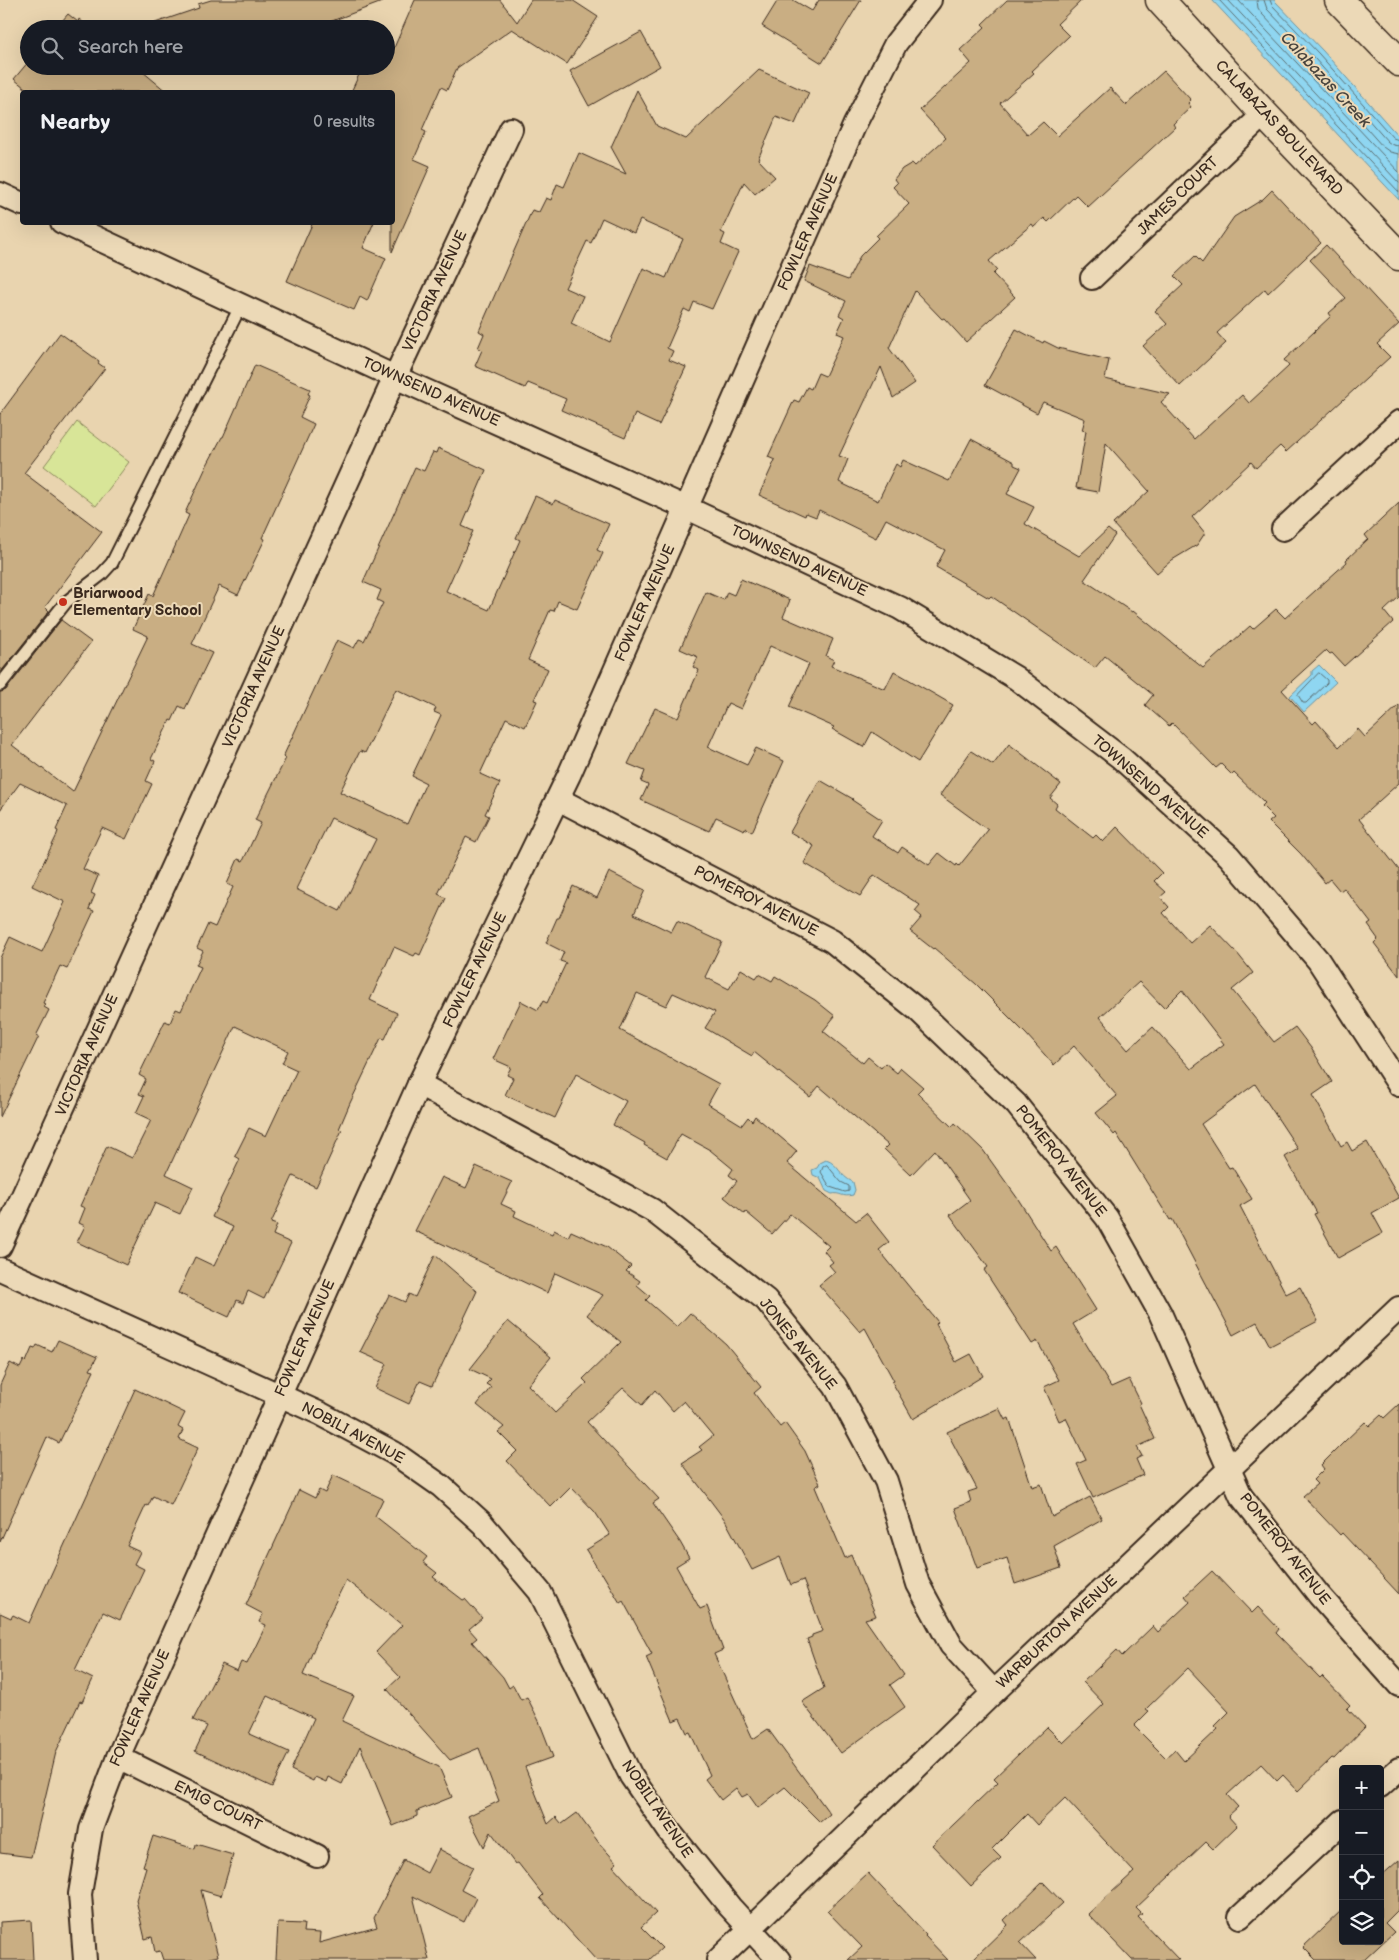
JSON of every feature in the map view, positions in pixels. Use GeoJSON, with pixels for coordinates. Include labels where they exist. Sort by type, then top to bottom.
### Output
{"type":"FeatureCollection","features":[{"type":"Feature","properties":{"kind":"street","name":"FOWLER AVENUE"},"geometry":{"type":"LineString","coordinates":[[85,1960],[80,1894],[90,1828],[118,1757],[419,1084],[558,799],[855,124],[896,43],[930,0]]}},
{"type":"Feature","properties":{"kind":"street","name":"CALABAZAS BOULEVARD"},"geometry":{"type":"LineString","coordinates":[[1160,0],[1264,114],[1399,256]]}},
{"type":"Feature","properties":{"kind":"street"},"geometry":{"type":"LineString","coordinates":[[1340,0],[1399,62]]}},
{"type":"Feature","properties":{"kind":"street","name":"JAMES COURT"},"geometry":{"type":"LineString","coordinates":[[1092,278],[1264,114]]}},
{"type":"Feature","properties":{"kind":"street","name":"VICTORIA AVENUE"},"geometry":{"type":"LineString","coordinates":[[0,1246],[395,377],[511,128]]}},
{"type":"Feature","properties":{"kind":"street"},"geometry":{"type":"LineString","coordinates":[[0,194],[20,203]]}},
{"type":"Feature","properties":{"kind":"street","name":"TOWNSEND AVENUE"},"geometry":{"type":"LineString","coordinates":[[68,225],[395,377],[687,508],[900,608],[1016,678],[1121,758],[1229,856],[1318,960],[1399,1085]]}},
{"type":"Feature","properties":{"kind":"street"},"geometry":{"type":"LineString","coordinates":[[1283,529],[1399,422]]}},
{"type":"Feature","properties":{"kind":"street","name":"POMEROY AVENUE"},"geometry":{"type":"LineString","coordinates":[[558,799],[832,941],[918,1010],[1016,1104],[1107,1218],[1160,1313],[1242,1496],[1313,1587],[1399,1685]]}},
{"type":"Feature","properties":{"kind":"street","name":"JONES AVENUE"},"geometry":{"type":"LineString","coordinates":[[419,1084],[652,1210],[766,1300],[835,1386],[886,1481],[918,1584],[951,1644],[994,1692]]}},
{"type":"Feature","properties":{"kind":"street","name":"NOBILI AVENUE"},"geometry":{"type":"LineString","coordinates":[[0,1269],[321,1414],[394,1452],[441,1486],[482,1523],[540,1592],[631,1776],[669,1831],[730,1907],[779,1960]]}},
{"type":"Feature","properties":{"kind":"street","name":"WARBURTON AVENUE"},"geometry":{"type":"LineString","coordinates":[[718,1960],[994,1692],[1399,1308]]}},
{"type":"Feature","properties":{"kind":"street","name":"EMIG COURT"},"geometry":{"type":"LineString","coordinates":[[118,1757],[317,1856]]}},
{"type":"Feature","properties":{"kind":"street"},"geometry":{"type":"LineString","coordinates":[[1384,1782],[1399,1769]]}},
{"type":"Feature","properties":{"kind":"street"},"geometry":{"type":"LineString","coordinates":[[1240,1917],[1339,1825]]}},
{"type":"Feature","properties":{"kind":"lane"},"geometry":{"type":"LineString","coordinates":[[0,685],[66,602],[101,575],[112,563],[240,305]]}},
{"type":"Feature","properties":{"kind":"green space"},"geometry":{"type":"Polygon","coordinates":[[[77,422],[129,462],[96,506],[44,466],[77,422]]]}},
{"type":"Feature","properties":{"kind":"water","name":"Calabazas Creek"},"geometry":{"type":"Polygon","coordinates":[[[1212,0],[1274,0],[1323,51],[1399,137],[1399,200],[1212,0]]]}},
{"type":"Feature","properties":{"kind":"water"},"geometry":{"type":"Polygon","coordinates":[[[1319,665],[1336,682],[1304,712],[1290,696],[1312,675],[1312,671],[1319,665]]]}},
{"type":"Feature","properties":{"kind":"water"},"geometry":{"type":"Polygon","coordinates":[[[826,1160],[834,1164],[845,1177],[853,1182],[855,1190],[853,1195],[832,1194],[826,1191],[820,1178],[813,1175],[812,1170],[826,1160]]]}},
{"type":"Feature","properties":{"kind":"building"},"geometry":{"type":"Polygon","coordinates":[[[211,0],[382,0],[382,2],[335,20],[164,20],[199,8],[198,4],[211,0]]]}},
{"type":"Feature","properties":{"kind":"building"},"geometry":{"type":"Polygon","coordinates":[[[415,0],[500,0],[517,22],[531,0],[572,0],[598,17],[567,64],[512,29],[457,68],[447,90],[441,87],[422,130],[426,132],[414,159],[430,166],[392,252],[392,225],[395,225],[395,90],[352,90],[359,75],[395,75],[395,46],[415,0]]]}},
{"type":"Feature","properties":{"kind":"building"},"geometry":{"type":"Polygon","coordinates":[[[778,0],[793,0],[812,11],[819,0],[861,0],[822,63],[762,26],[778,0]]]}},
{"type":"Feature","properties":{"kind":"building"},"geometry":{"type":"Polygon","coordinates":[[[1007,0],[1082,0],[1057,24],[1069,36],[1032,71],[1034,73],[1000,103],[1028,135],[1043,122],[1057,136],[1110,88],[1126,105],[1164,71],[1191,100],[1188,103],[1191,107],[1173,124],[1175,127],[1088,207],[1076,195],[1048,222],[1044,218],[1034,227],[1032,224],[989,261],[997,270],[993,274],[1015,297],[966,342],[915,291],[889,348],[915,383],[893,398],[881,367],[839,456],[848,459],[839,482],[878,501],[896,464],[900,467],[903,460],[949,481],[971,439],[1014,462],[1014,465],[1021,468],[1007,494],[1034,507],[1025,524],[1079,556],[1108,529],[1115,535],[1084,580],[1133,611],[1203,668],[1250,626],[1253,629],[1276,609],[1285,618],[1347,562],[1346,560],[1368,539],[1365,535],[1399,503],[1399,597],[1384,611],[1393,622],[1344,666],[1332,653],[1330,654],[1326,650],[1282,690],[1313,724],[1316,721],[1339,747],[1358,729],[1365,737],[1399,705],[1399,783],[1359,819],[1399,870],[1399,976],[1374,943],[1378,939],[1368,925],[1371,923],[1344,888],[1340,891],[1330,879],[1325,883],[1301,854],[1269,822],[1274,818],[1262,806],[1265,803],[1234,773],[1232,775],[1221,764],[1216,768],[1172,723],[1169,726],[1145,705],[1153,695],[1105,656],[1095,668],[991,596],[989,598],[936,567],[945,550],[886,519],[876,538],[819,510],[816,517],[806,513],[805,516],[759,495],[775,460],[768,457],[794,400],[799,402],[807,387],[811,389],[818,373],[825,376],[844,336],[837,333],[844,318],[839,315],[846,301],[804,281],[810,266],[848,280],[860,256],[878,238],[876,236],[909,204],[893,187],[897,183],[894,179],[902,169],[912,163],[915,166],[946,138],[920,110],[971,63],[960,50],[985,27],[982,24],[1007,0]]]}},
{"type":"Feature","properties":{"kind":"building"},"geometry":{"type":"Polygon","coordinates":[[[68,14],[76,20],[63,20],[68,14]]]}},
{"type":"Feature","properties":{"kind":"building"},"geometry":{"type":"Polygon","coordinates":[[[641,32],[660,66],[589,106],[570,71],[641,32]]]}},
{"type":"Feature","properties":{"kind":"building"},"geometry":{"type":"Polygon","coordinates":[[[759,70],[809,93],[795,124],[776,117],[758,159],[775,177],[755,194],[744,182],[721,232],[725,234],[721,244],[738,252],[712,309],[694,302],[690,312],[684,309],[667,348],[673,351],[669,360],[686,367],[659,425],[635,414],[625,438],[561,410],[566,399],[528,383],[525,388],[475,366],[482,350],[478,348],[484,334],[479,331],[532,210],[539,212],[546,198],[551,200],[557,184],[564,187],[579,153],[626,174],[611,147],[637,90],[657,126],[686,139],[759,70]],[[602,218],[591,243],[587,241],[565,288],[583,296],[571,323],[610,342],[643,268],[666,278],[683,239],[640,220],[634,233],[602,218]]]}},
{"type":"Feature","properties":{"kind":"building"},"geometry":{"type":"Polygon","coordinates":[[[20,72],[20,75],[147,75],[165,90],[28,90],[14,79],[20,72]]]}},
{"type":"Feature","properties":{"kind":"building"},"geometry":{"type":"Polygon","coordinates":[[[1272,190],[1321,243],[1268,293],[1265,289],[1217,333],[1226,343],[1180,386],[1143,346],[1167,324],[1155,311],[1183,285],[1174,276],[1195,256],[1202,263],[1234,217],[1263,199],[1272,190]]]}},
{"type":"Feature","properties":{"kind":"building"},"geometry":{"type":"Polygon","coordinates":[[[312,225],[373,225],[363,248],[386,258],[367,301],[360,297],[354,310],[287,281],[312,225]]]}},
{"type":"Feature","properties":{"kind":"building"},"geometry":{"type":"Polygon","coordinates":[[[1326,245],[1399,324],[1377,344],[1390,357],[1286,452],[1280,446],[1256,468],[1251,462],[1192,517],[1205,533],[1197,545],[1172,560],[1157,573],[1113,524],[1149,491],[1106,443],[1098,492],[1076,488],[1086,431],[1082,430],[1085,419],[1043,402],[1037,413],[985,385],[1016,329],[1043,343],[1044,341],[1058,348],[1109,360],[1105,379],[1170,394],[1161,402],[1194,439],[1242,395],[1249,403],[1289,366],[1284,360],[1331,316],[1329,313],[1346,298],[1310,260],[1326,245]]]}},
{"type":"Feature","properties":{"kind":"building"},"geometry":{"type":"Polygon","coordinates":[[[60,333],[99,361],[98,363],[105,368],[24,473],[102,532],[45,607],[49,611],[0,673],[0,414],[60,333]]]}},
{"type":"Feature","properties":{"kind":"building"},"geometry":{"type":"Polygon","coordinates":[[[255,365],[310,389],[308,394],[310,395],[300,417],[314,424],[262,538],[265,539],[238,595],[219,586],[192,644],[212,653],[185,709],[179,706],[151,759],[155,761],[146,781],[152,784],[126,839],[102,828],[83,869],[98,876],[91,893],[95,895],[89,909],[94,911],[67,969],[60,966],[43,1003],[45,1004],[44,1007],[49,1010],[36,1036],[39,1036],[0,1117],[0,958],[10,937],[42,952],[65,902],[32,886],[56,837],[58,831],[56,830],[67,806],[20,783],[0,810],[0,692],[6,690],[61,620],[91,642],[12,745],[73,792],[148,636],[133,629],[149,594],[153,596],[189,515],[185,513],[207,465],[223,437],[255,365]]]}},
{"type":"Feature","properties":{"kind":"building"},"geometry":{"type":"Polygon","coordinates":[[[438,448],[486,470],[462,526],[473,531],[446,591],[489,610],[520,540],[516,538],[535,496],[553,504],[555,500],[609,524],[597,550],[603,553],[577,609],[558,601],[554,611],[550,610],[528,660],[548,669],[534,700],[537,701],[525,727],[506,718],[480,774],[500,783],[485,814],[489,816],[476,842],[466,837],[438,894],[446,898],[420,955],[416,953],[414,956],[394,947],[370,1000],[397,1013],[385,1039],[381,1038],[350,1103],[339,1129],[342,1130],[316,1187],[293,1176],[271,1223],[277,1225],[273,1235],[291,1243],[264,1299],[248,1291],[243,1303],[237,1300],[229,1317],[178,1293],[195,1257],[214,1266],[233,1227],[212,1217],[240,1159],[235,1156],[249,1128],[266,1136],[297,1070],[282,1063],[288,1051],[235,1026],[166,1174],[193,1187],[180,1214],[155,1203],[126,1265],[77,1242],[85,1226],[79,1223],[85,1208],[80,1206],[107,1146],[132,1158],[151,1120],[136,1113],[144,1096],[139,1094],[146,1079],[139,1075],[165,1021],[170,1023],[176,1009],[181,1011],[201,967],[196,965],[203,951],[197,948],[208,924],[215,927],[233,887],[227,884],[238,859],[243,861],[261,823],[255,820],[286,758],[283,757],[337,640],[354,648],[359,639],[364,641],[383,603],[377,600],[381,590],[363,582],[415,467],[424,471],[433,452],[436,453],[438,448]],[[396,689],[365,753],[360,751],[340,792],[407,824],[426,783],[412,776],[441,715],[434,712],[436,708],[396,689]],[[331,818],[296,889],[340,911],[376,839],[331,818]]]}},
{"type":"Feature","properties":{"kind":"building"},"geometry":{"type":"Polygon","coordinates":[[[741,579],[790,600],[783,617],[833,639],[826,656],[834,660],[831,666],[885,689],[894,671],[953,705],[918,762],[872,732],[864,747],[832,729],[834,727],[789,707],[809,664],[770,646],[741,709],[728,703],[708,747],[747,765],[756,748],[784,761],[752,832],[716,817],[709,831],[641,800],[648,785],[641,782],[645,771],[628,764],[655,708],[678,718],[699,670],[693,667],[698,657],[680,649],[706,592],[724,600],[727,592],[734,595],[741,579]]]}},
{"type":"Feature","properties":{"kind":"building"},"geometry":{"type":"Polygon","coordinates":[[[1009,744],[1061,784],[1050,798],[1057,804],[1055,808],[1093,838],[1096,835],[1103,842],[1117,827],[1162,873],[1154,881],[1166,892],[1160,897],[1169,907],[1163,913],[1190,943],[1210,925],[1253,973],[1232,990],[1274,1042],[1295,1027],[1311,1048],[1332,1082],[1313,1095],[1341,1146],[1347,1142],[1352,1151],[1367,1142],[1399,1198],[1372,1213],[1383,1233],[1338,1258],[1314,1214],[1317,1213],[1285,1157],[1298,1149],[1255,1084],[1201,1124],[1229,1168],[1232,1167],[1252,1199],[1240,1206],[1286,1294],[1300,1287],[1318,1321],[1270,1346],[1257,1322],[1233,1335],[1172,1219],[1170,1220],[1116,1133],[1114,1135],[1096,1113],[1117,1096],[1074,1046],[1054,1065],[976,984],[934,948],[910,931],[922,917],[915,911],[920,905],[874,875],[860,896],[804,863],[814,846],[790,832],[820,780],[853,799],[882,820],[872,836],[898,853],[902,847],[929,865],[939,853],[956,866],[957,864],[959,866],[988,830],[940,795],[971,751],[993,765],[1009,744]],[[1139,982],[1100,1017],[1128,1050],[1153,1027],[1191,1069],[1224,1044],[1182,990],[1164,1008],[1139,982]]]}},
{"type":"Feature","properties":{"kind":"building"},"geometry":{"type":"Polygon","coordinates":[[[609,872],[645,890],[634,914],[671,932],[677,921],[722,942],[705,977],[729,989],[741,969],[756,978],[759,974],[772,981],[775,976],[815,1000],[835,1016],[823,1031],[863,1063],[868,1057],[881,1068],[885,1063],[897,1073],[901,1068],[923,1087],[917,1093],[952,1127],[955,1123],[983,1150],[1018,1199],[1051,1251],[1056,1247],[1096,1310],[1073,1324],[1111,1387],[1129,1379],[1141,1403],[1139,1404],[1155,1439],[1137,1447],[1142,1456],[1136,1459],[1143,1475],[1093,1498],[1077,1464],[1086,1460],[1066,1418],[1059,1421],[1044,1387],[1059,1380],[1037,1341],[1032,1344],[984,1270],[988,1267],[950,1215],[970,1200],[935,1150],[911,1175],[884,1149],[888,1145],[819,1086],[810,1097],[754,1052],[752,1056],[705,1028],[715,1012],[673,993],[666,1006],[637,993],[620,1030],[719,1084],[708,1104],[742,1125],[748,1117],[752,1121],[755,1116],[797,1151],[787,1163],[856,1221],[866,1213],[889,1242],[879,1250],[938,1322],[936,1324],[956,1362],[971,1354],[983,1376],[913,1419],[865,1328],[860,1332],[819,1285],[835,1272],[829,1265],[833,1262],[824,1251],[829,1246],[790,1214],[772,1234],[746,1212],[745,1214],[724,1197],[737,1181],[729,1175],[733,1169],[710,1150],[681,1134],[667,1158],[644,1145],[645,1143],[613,1125],[626,1101],[576,1074],[555,1118],[505,1095],[513,1078],[507,1075],[511,1067],[493,1059],[521,1001],[538,1010],[543,1001],[547,1003],[566,963],[560,961],[564,952],[546,943],[557,918],[559,918],[573,886],[597,898],[609,872]]]}},
{"type":"Feature","properties":{"kind":"building"},"geometry":{"type":"Polygon","coordinates":[[[476,1166],[512,1182],[501,1204],[516,1211],[514,1216],[552,1234],[554,1230],[568,1237],[571,1231],[607,1247],[631,1266],[626,1271],[640,1281],[637,1285],[650,1296],[646,1300],[677,1327],[690,1313],[726,1344],[761,1387],[754,1393],[780,1427],[785,1423],[805,1451],[820,1484],[815,1487],[845,1558],[851,1555],[876,1616],[865,1619],[904,1675],[890,1685],[905,1707],[841,1753],[802,1702],[824,1688],[807,1639],[823,1631],[803,1580],[791,1585],[780,1557],[752,1570],[725,1520],[682,1463],[702,1450],[699,1447],[713,1436],[684,1401],[673,1411],[655,1390],[642,1405],[623,1388],[587,1422],[659,1499],[653,1503],[689,1558],[676,1566],[700,1609],[707,1606],[723,1650],[714,1654],[753,1739],[768,1729],[830,1814],[820,1822],[785,1787],[758,1808],[748,1794],[742,1797],[736,1788],[721,1800],[705,1779],[710,1775],[690,1732],[687,1733],[680,1718],[673,1721],[646,1657],[652,1654],[623,1601],[620,1603],[586,1550],[610,1535],[595,1512],[571,1487],[551,1507],[507,1461],[517,1451],[498,1432],[504,1427],[477,1405],[491,1387],[486,1384],[491,1379],[470,1369],[508,1321],[551,1357],[528,1385],[555,1413],[587,1383],[583,1379],[621,1342],[587,1315],[603,1295],[555,1273],[547,1293],[415,1231],[442,1177],[466,1188],[476,1166]]]}},
{"type":"Feature","properties":{"kind":"building"},"geometry":{"type":"Polygon","coordinates":[[[435,1255],[477,1291],[432,1386],[420,1381],[409,1404],[375,1388],[387,1364],[360,1352],[389,1295],[405,1302],[409,1294],[415,1297],[435,1255]]]}},
{"type":"Feature","properties":{"kind":"building"},"geometry":{"type":"Polygon","coordinates":[[[58,1340],[97,1357],[90,1370],[94,1371],[59,1443],[47,1437],[0,1542],[0,1385],[10,1363],[20,1368],[24,1360],[26,1362],[32,1348],[35,1349],[37,1345],[52,1352],[58,1340]]]}},
{"type":"Feature","properties":{"kind":"building"},"geometry":{"type":"Polygon","coordinates":[[[135,1389],[185,1413],[178,1427],[183,1430],[179,1439],[198,1448],[171,1505],[153,1496],[148,1506],[146,1505],[127,1546],[140,1552],[134,1564],[144,1569],[120,1620],[103,1612],[75,1670],[93,1679],[82,1702],[80,1701],[56,1752],[31,1857],[0,1853],[0,1613],[11,1618],[13,1615],[29,1623],[135,1389]]]}},
{"type":"Feature","properties":{"kind":"building"},"geometry":{"type":"Polygon","coordinates":[[[1399,1404],[1399,1594],[1342,1533],[1340,1535],[1303,1496],[1317,1484],[1313,1480],[1324,1469],[1321,1465],[1346,1440],[1365,1422],[1369,1426],[1381,1415],[1384,1418],[1399,1404]]]}},
{"type":"Feature","properties":{"kind":"building"},"geometry":{"type":"Polygon","coordinates":[[[999,1408],[1005,1420],[1009,1418],[1032,1487],[1041,1484],[1052,1517],[1090,1497],[1102,1519],[1054,1546],[1061,1568],[1015,1584],[1007,1558],[977,1568],[955,1508],[971,1502],[968,1492],[977,1489],[947,1432],[999,1408]]]}},
{"type":"Feature","properties":{"kind":"building"},"geometry":{"type":"Polygon","coordinates":[[[333,1475],[383,1499],[375,1516],[427,1557],[423,1562],[437,1573],[433,1577],[463,1600],[465,1599],[482,1618],[469,1629],[477,1638],[472,1642],[503,1677],[509,1688],[513,1685],[521,1700],[527,1697],[553,1757],[525,1767],[548,1824],[556,1817],[562,1824],[577,1813],[599,1843],[617,1863],[613,1866],[656,1913],[641,1927],[662,1948],[649,1960],[596,1960],[540,1898],[543,1895],[518,1863],[515,1864],[491,1832],[484,1847],[468,1816],[499,1801],[479,1748],[450,1760],[387,1689],[400,1677],[376,1652],[402,1625],[346,1580],[322,1629],[303,1675],[354,1696],[342,1721],[439,1767],[452,1797],[417,1811],[417,1816],[393,1826],[360,1746],[342,1784],[328,1777],[326,1782],[315,1777],[313,1781],[291,1770],[314,1718],[267,1696],[249,1734],[289,1752],[272,1787],[195,1751],[207,1726],[193,1720],[222,1664],[237,1671],[241,1662],[247,1664],[266,1625],[259,1622],[263,1614],[246,1605],[299,1490],[315,1498],[319,1490],[325,1493],[333,1475]]]}},
{"type":"Feature","properties":{"kind":"building"},"geometry":{"type":"Polygon","coordinates":[[[1212,1571],[1252,1613],[1258,1607],[1279,1629],[1276,1633],[1320,1678],[1322,1676],[1350,1705],[1347,1708],[1365,1727],[1334,1759],[1332,1758],[1298,1791],[1283,1775],[1277,1781],[1261,1764],[1227,1795],[1238,1807],[1228,1816],[1237,1826],[1213,1849],[1206,1842],[1136,1908],[1142,1914],[1138,1917],[1179,1960],[1132,1960],[1088,1914],[1134,1872],[1065,1798],[1037,1825],[1027,1814],[992,1849],[1001,1858],[971,1886],[932,1845],[998,1782],[994,1778],[1047,1727],[1063,1743],[1104,1704],[1083,1682],[1117,1650],[1122,1656],[1153,1626],[1158,1632],[1190,1602],[1185,1596],[1212,1571]],[[1188,1668],[1146,1709],[1149,1711],[1134,1726],[1166,1758],[1175,1750],[1184,1761],[1218,1729],[1215,1726],[1229,1712],[1188,1668]]]}},
{"type":"Feature","properties":{"kind":"building"},"geometry":{"type":"Polygon","coordinates":[[[153,1836],[195,1849],[196,1844],[233,1855],[221,1896],[201,1890],[218,1956],[201,1960],[163,1960],[160,1951],[155,1952],[152,1937],[145,1939],[136,1900],[146,1867],[143,1866],[153,1836]]]}},
{"type":"Feature","properties":{"kind":"building"},"geometry":{"type":"Polygon","coordinates":[[[439,1849],[473,1867],[461,1890],[476,1898],[464,1922],[413,1896],[429,1960],[276,1960],[278,1923],[304,1924],[303,1932],[320,1933],[319,1943],[377,1927],[374,1918],[404,1859],[427,1873],[439,1849]]]}},
{"type":"Feature","properties":{"kind":"building"},"geometry":{"type":"Polygon","coordinates":[[[1399,1860],[1399,1909],[1385,1923],[1394,1932],[1384,1941],[1384,1900],[1384,1873],[1399,1860]]]}},
{"type":"Feature","properties":{"kind":"building"},"geometry":{"type":"Polygon","coordinates":[[[868,1873],[948,1960],[848,1960],[862,1947],[827,1911],[868,1873]]]}},
{"type":"Feature","properties":{"kind":"building"},"geometry":{"type":"Polygon","coordinates":[[[1043,1882],[1063,1903],[1020,1943],[1036,1960],[972,1960],[1008,1925],[1004,1920],[1043,1882]]]}},
{"type":"Feature","properties":{"kind":"building"},"geometry":{"type":"Polygon","coordinates":[[[1339,1913],[1339,1945],[1380,1945],[1364,1960],[1316,1960],[1303,1947],[1339,1913]]]}},
{"type":"Feature","properties":{"kind":"building"},"geometry":{"type":"Polygon","coordinates":[[[31,1920],[33,1960],[0,1960],[0,1922],[31,1920]]]}},
{"type":"Feature","properties":{"kind":"place","name":"Briarwood Elementary School"},"geometry":{"type":"Point","coordinates":[63,602]}}]}
